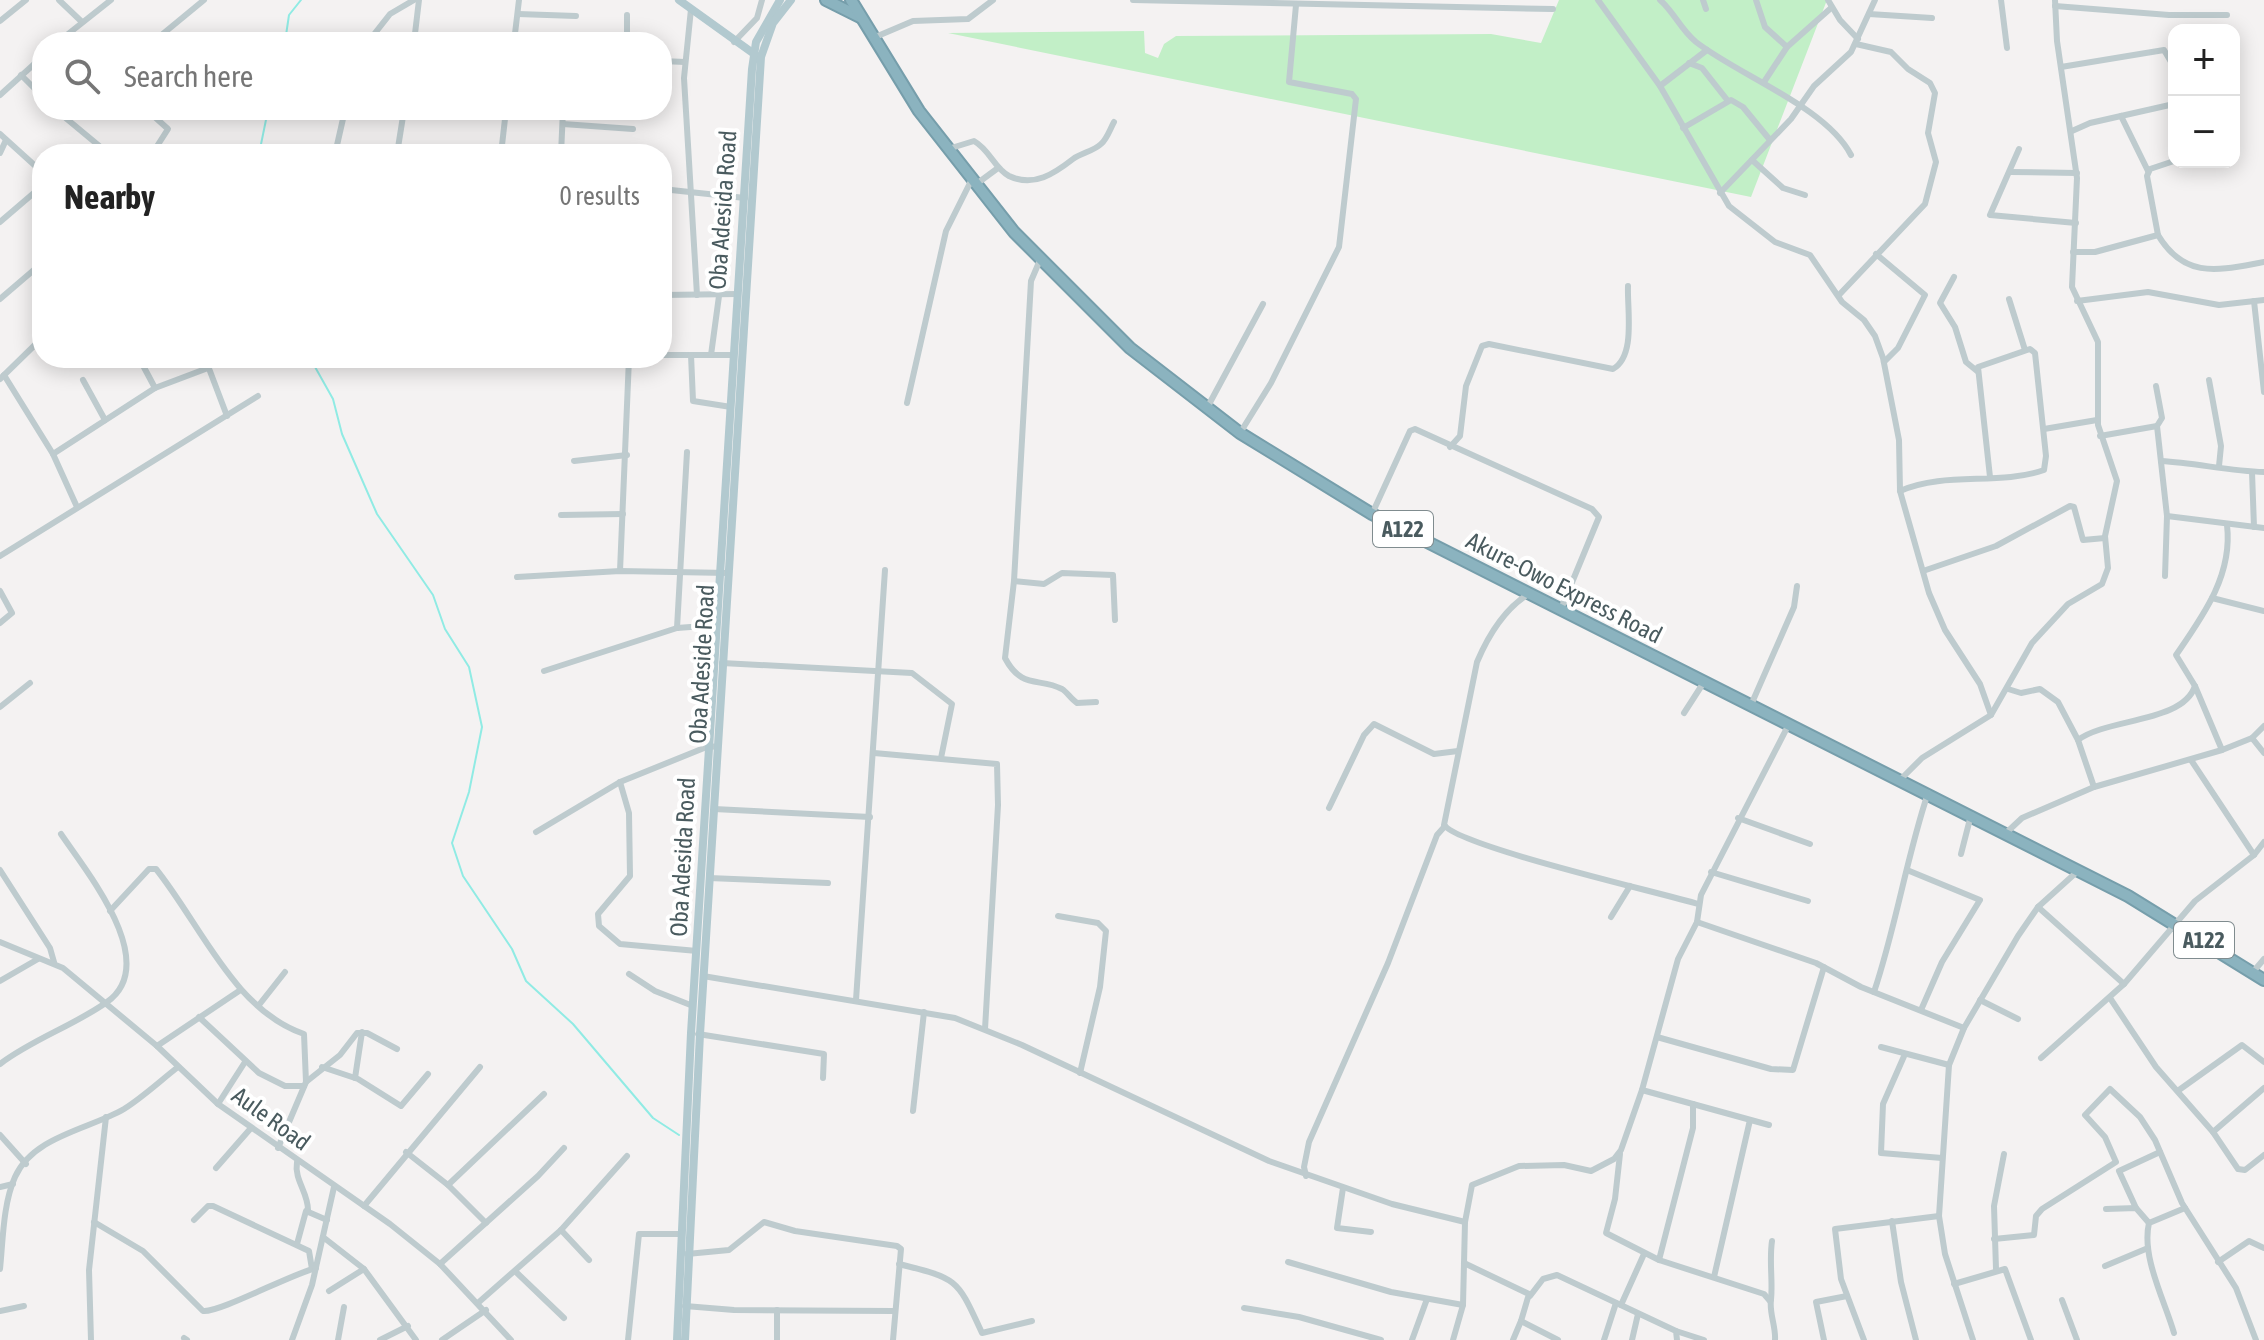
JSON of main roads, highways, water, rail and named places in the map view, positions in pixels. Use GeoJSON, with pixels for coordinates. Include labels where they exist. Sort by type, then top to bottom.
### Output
{"type":"FeatureCollection","features":[{"type":"Feature","properties":{"kind":"highway"},"geometry":{"type":"LineString","coordinates":[[826,0],[861,17]]}},
{"type":"Feature","properties":{"kind":"highway","name":"Akure-Owo Express Road"},"geometry":{"type":"LineString","coordinates":[[851,0],[948,149],[973,183],[1040,260],[1130,348],[1240,433],[1372,514],[2079,870],[2175,922],[2264,980]]}},
{"type":"Feature","properties":{"kind":"main road"},"geometry":{"type":"LineString","coordinates":[[679,0],[757,56]]}},
{"type":"Feature","properties":{"kind":"main road","name":"Oba Adesida Road"},"geometry":{"type":"LineString","coordinates":[[677,1340],[680,1234],[685,1206],[695,1033],[693,1006],[713,746],[717,625],[724,573],[732,447],[731,407],[752,69],[757,56],[756,42],[780,0]]}},
{"type":"Feature","properties":{"kind":"main road"},"geometry":{"type":"LineString","coordinates":[[732,447],[757,56],[767,33],[791,0]]}},
{"type":"Feature","properties":{"kind":"main road"},"geometry":{"type":"LineString","coordinates":[[735,42],[756,42]]}},
{"type":"Feature","properties":{"kind":"main road"},"geometry":{"type":"LineString","coordinates":[[735,42],[752,69]]}},
{"type":"Feature","properties":{"kind":"main road","name":"Oba Adeside Road"},"geometry":{"type":"LineString","coordinates":[[695,1033],[703,976],[714,809],[713,746],[725,661],[724,573]]}},
{"type":"Feature","properties":{"kind":"main road"},"geometry":{"type":"LineString","coordinates":[[685,1206],[685,1340]]}},
{"type":"Feature","properties":{"kind":"waterway"},"geometry":{"type":"LineString","coordinates":[[286,32],[289,15],[301,0]]}},
{"type":"Feature","properties":{"kind":"waterway"},"geometry":{"type":"LineString","coordinates":[[261,144],[266,120]]}},
{"type":"Feature","properties":{"kind":"waterway"},"geometry":{"type":"LineString","coordinates":[[316,368],[333,399],[342,434],[377,514],[433,595],[445,629],[469,667],[482,727],[469,792],[452,843],[463,876],[512,949],[526,981],[573,1024],[653,1118],[679,1135]]}}]}
